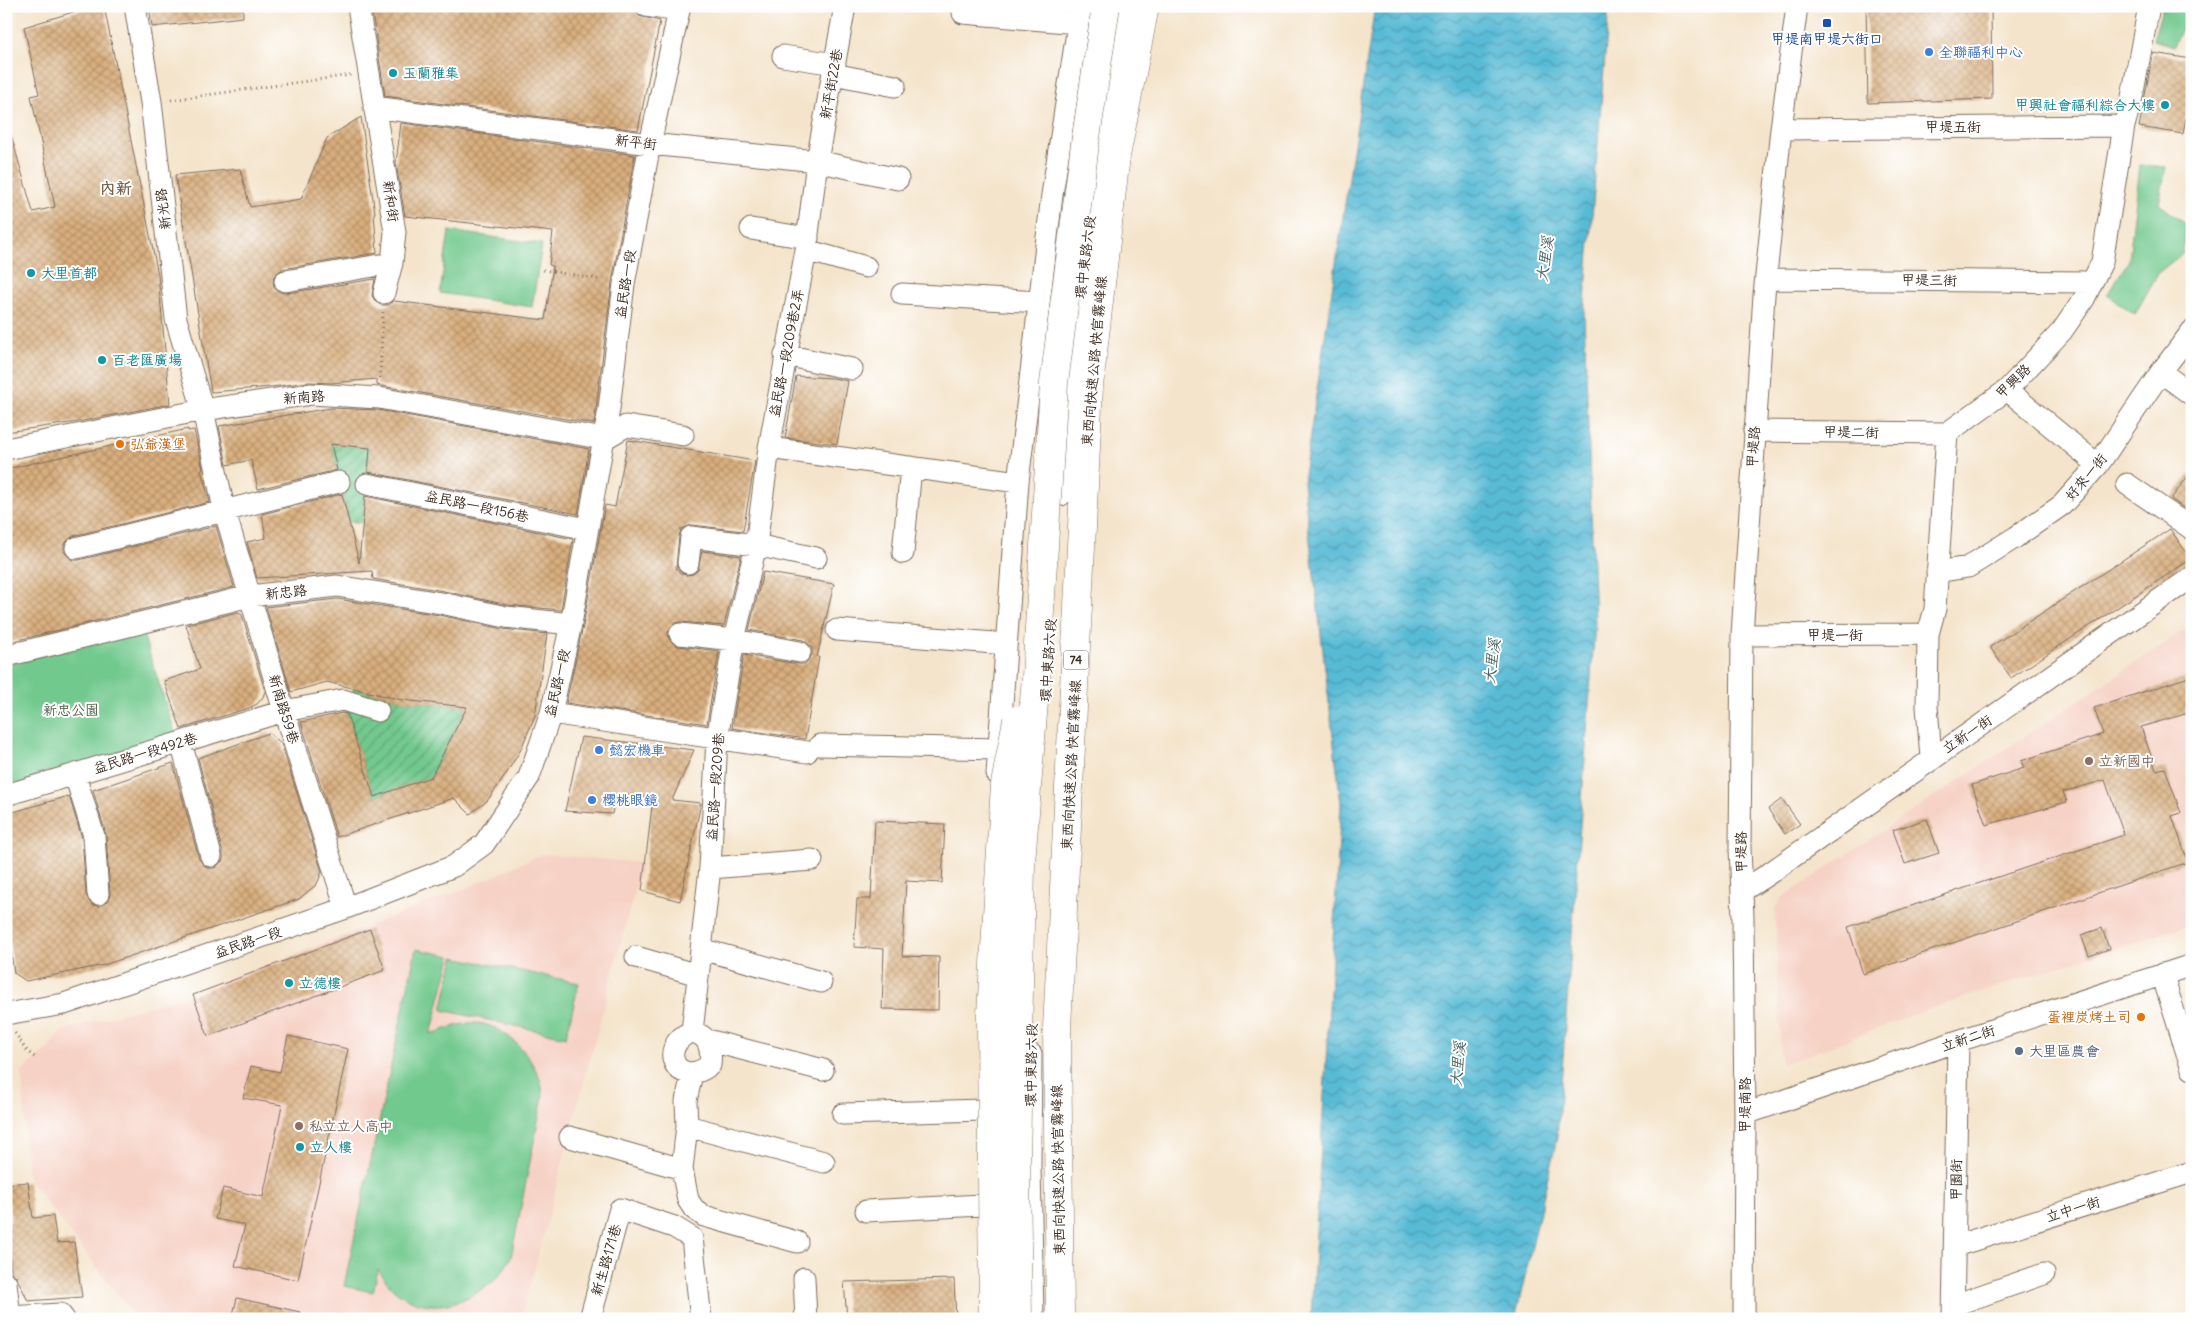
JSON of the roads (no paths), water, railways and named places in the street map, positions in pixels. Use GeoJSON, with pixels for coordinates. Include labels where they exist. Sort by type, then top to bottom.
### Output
{"type":"FeatureCollection","features":[{"type":"Feature","properties":{"kind":"highway"},"geometry":{"type":"LineString","coordinates":[[1018,1319],[1016,1169],[1021,862],[1036,677],[1054,383],[1085,144],[1106,6]]}},
{"type":"Feature","properties":{"kind":"highway","name":"東西向快速公路 快官霧峰線"},"geometry":{"type":"LineString","coordinates":[[1060,1319],[1057,1028],[1089,386],[1116,156],[1144,6]]}},
{"type":"Feature","properties":{"kind":"highway"},"geometry":{"type":"LineString","coordinates":[[993,1319],[991,1014],[1005,784],[1016,723],[1036,677]]}},
{"type":"Feature","properties":{"kind":"street","name":"新光路"},"geometry":{"type":"LineString","coordinates":[[135,6],[151,102],[176,319],[203,410]]}},
{"type":"Feature","properties":{"kind":"street","name":"新和街"},"geometry":{"type":"LineString","coordinates":[[358,6],[395,232],[392,263],[384,293]]}},
{"type":"Feature","properties":{"kind":"street"},"geometry":{"type":"LineString","coordinates":[[646,6],[679,9]]}},
{"type":"Feature","properties":{"kind":"street","name":"新平街22巷"},"geometry":{"type":"LineString","coordinates":[[818,161],[846,6]]}},
{"type":"Feature","properties":{"kind":"street","name":"環中東路六段"},"geometry":{"type":"LineString","coordinates":[[1033,1319],[1030,1165],[1034,862],[1069,386],[1099,146],[1126,6]]}},
{"type":"Feature","properties":{"kind":"street","name":"甲堤路"},"geometry":{"type":"LineString","coordinates":[[1742,891],[1740,848],[1742,635],[1754,431],[1766,278],[1781,129],[1797,6]]}},
{"type":"Feature","properties":{"kind":"street","name":"甲興路"},"geometry":{"type":"LineString","coordinates":[[1947,434],[2007,390],[2062,331],[2084,299],[2102,262],[2124,126],[2132,97],[2149,6]]}},
{"type":"Feature","properties":{"kind":"street","name":"益民路一段"},"geometry":{"type":"LineString","coordinates":[[6,1013],[64,1004],[346,908],[454,866],[484,844],[529,777],[551,713],[571,624],[604,439],[624,284],[650,144],[679,9]]}},
{"type":"Feature","properties":{"kind":"street"},"geometry":{"type":"LineString","coordinates":[[963,13],[1079,15],[1052,195],[1018,482],[998,749],[985,980],[982,1204],[983,1319]]}},
{"type":"Feature","properties":{"kind":"street"},"geometry":{"type":"LineString","coordinates":[[782,56],[895,86]]}},
{"type":"Feature","properties":{"kind":"street","name":"新平街"},"geometry":{"type":"LineString","coordinates":[[374,107],[650,144],[818,161],[898,179]]}},
{"type":"Feature","properties":{"kind":"street","name":"甲堤五街"},"geometry":{"type":"LineString","coordinates":[[1781,129],[2124,126]]}},
{"type":"Feature","properties":{"kind":"street","name":"益民路一段209巷2弄"},"geometry":{"type":"LineString","coordinates":[[756,545],[769,448],[807,244],[818,161]]}},
{"type":"Feature","properties":{"kind":"street"},"geometry":{"type":"LineString","coordinates":[[751,229],[807,244],[866,267]]}},
{"type":"Feature","properties":{"kind":"street"},"geometry":{"type":"LineString","coordinates":[[285,281],[392,263]]}},
{"type":"Feature","properties":{"kind":"street","name":"甲堤三街"},"geometry":{"type":"LineString","coordinates":[[1766,278],[2092,282]]}},
{"type":"Feature","properties":{"kind":"street"},"geometry":{"type":"LineString","coordinates":[[902,294],[1039,302]]}},
{"type":"Feature","properties":{"kind":"street","name":"好來一街"},"geometry":{"type":"LineString","coordinates":[[1937,572],[1968,566],[2016,537],[2062,505],[2098,465],[2161,372],[2192,331]]}},
{"type":"Feature","properties":{"kind":"street"},"geometry":{"type":"LineString","coordinates":[[785,355],[852,369]]}},
{"type":"Feature","properties":{"kind":"street"},"geometry":{"type":"LineString","coordinates":[[2161,372],[2192,395]]}},
{"type":"Feature","properties":{"kind":"street"},"geometry":{"type":"LineString","coordinates":[[2007,390],[2098,465]]}},
{"type":"Feature","properties":{"kind":"street","name":"新南路"},"geometry":{"type":"LineString","coordinates":[[6,449],[203,410],[311,394],[379,398],[604,439]]}},
{"type":"Feature","properties":{"kind":"street","name":"新南路59巷"},"geometry":{"type":"LineString","coordinates":[[203,410],[224,509],[346,908]]}},
{"type":"Feature","properties":{"kind":"street"},"geometry":{"type":"LineString","coordinates":[[604,439],[626,426],[683,436]]}},
{"type":"Feature","properties":{"kind":"street","name":"甲堤二街"},"geometry":{"type":"LineString","coordinates":[[1754,431],[1947,434]]}},
{"type":"Feature","properties":{"kind":"street"},"geometry":{"type":"LineString","coordinates":[[1931,758],[1927,706],[1928,634],[1935,609],[1947,434]]}},
{"type":"Feature","properties":{"kind":"street"},"geometry":{"type":"LineString","coordinates":[[769,448],[1018,482]]}},
{"type":"Feature","properties":{"kind":"street"},"geometry":{"type":"LineString","coordinates":[[903,553],[911,466]]}},
{"type":"Feature","properties":{"kind":"street"},"geometry":{"type":"LineString","coordinates":[[76,548],[224,509],[339,482]]}},
{"type":"Feature","properties":{"kind":"street","name":"益民路一段156巷"},"geometry":{"type":"LineString","coordinates":[[367,484],[587,529]]}},
{"type":"Feature","properties":{"kind":"street"},"geometry":{"type":"LineString","coordinates":[[2127,484],[2192,529]]}},
{"type":"Feature","properties":{"kind":"street"},"geometry":{"type":"LineString","coordinates":[[688,563],[691,536],[756,545],[816,558]]}},
{"type":"Feature","properties":{"kind":"street","name":"益民路一段209巷"},"geometry":{"type":"LineString","coordinates":[[700,1036],[698,975],[710,868],[717,739],[734,640],[756,545]]}},
{"type":"Feature","properties":{"kind":"street","name":"立新一街"},"geometry":{"type":"LineString","coordinates":[[1742,891],[1931,758],[2098,645],[2192,577]]}},
{"type":"Feature","properties":{"kind":"street","name":"新忠路"},"geometry":{"type":"LineString","coordinates":[[6,656],[250,596],[338,586],[441,603],[506,617],[571,624]]}},
{"type":"Feature","properties":{"kind":"street"},"geometry":{"type":"LineString","coordinates":[[837,630],[1006,644]]}},
{"type":"Feature","properties":{"kind":"street"},"geometry":{"type":"LineString","coordinates":[[680,634],[734,640],[800,652]]}},
{"type":"Feature","properties":{"kind":"street","name":"甲堤一街"},"geometry":{"type":"LineString","coordinates":[[1742,635],[1928,634]]}},
{"type":"Feature","properties":{"kind":"street","name":"益民路一段492巷"},"geometry":{"type":"LineString","coordinates":[[6,795],[284,710],[343,700],[378,711]]}},
{"type":"Feature","properties":{"kind":"street"},"geometry":{"type":"LineString","coordinates":[[551,713],[717,739],[813,748],[998,749]]}},
{"type":"Feature","properties":{"kind":"street"},"geometry":{"type":"LineString","coordinates":[[181,742],[211,856]]}},
{"type":"Feature","properties":{"kind":"street"},"geometry":{"type":"LineString","coordinates":[[76,775],[94,836],[98,894]]}},
{"type":"Feature","properties":{"kind":"street"},"geometry":{"type":"LineString","coordinates":[[710,868],[812,860]]}},
{"type":"Feature","properties":{"kind":"street","name":"甲堤南路"},"geometry":{"type":"LineString","coordinates":[[1742,891],[1745,1114],[1744,1319]]}},
{"type":"Feature","properties":{"kind":"street"},"geometry":{"type":"LineString","coordinates":[[701,949],[821,982]]}},
{"type":"Feature","properties":{"kind":"street"},"geometry":{"type":"LineString","coordinates":[[636,957],[698,975]]}},
{"type":"Feature","properties":{"kind":"street","name":"立新二街"},"geometry":{"type":"LineString","coordinates":[[1745,1114],[1958,1041],[2192,965]]}},
{"type":"Feature","properties":{"kind":"street"},"geometry":{"type":"LineString","coordinates":[[2162,974],[2192,1070]]}},
{"type":"Feature","properties":{"kind":"street"},"geometry":{"type":"LineString","coordinates":[[985,980],[1032,979]]}},
{"type":"Feature","properties":{"kind":"street"},"geometry":{"type":"LineString","coordinates":[[700,1036],[711,1049],[710,1065],[702,1071],[692,1074],[683,1073],[676,1068],[672,1049],[683,1035],[700,1036],[823,1070]]}},
{"type":"Feature","properties":{"kind":"street","name":"甲園街"},"geometry":{"type":"LineString","coordinates":[[1953,1312],[1958,1041]]}},
{"type":"Feature","properties":{"kind":"street"},"geometry":{"type":"LineString","coordinates":[[692,1074],[686,1101],[687,1126],[682,1169],[688,1200],[694,1209],[704,1216],[797,1242]]}},
{"type":"Feature","properties":{"kind":"street"},"geometry":{"type":"LineString","coordinates":[[843,1114],[984,1110]]}},
{"type":"Feature","properties":{"kind":"street"},"geometry":{"type":"LineString","coordinates":[[687,1126],[824,1162]]}},
{"type":"Feature","properties":{"kind":"street"},"geometry":{"type":"LineString","coordinates":[[570,1137],[682,1169]]}},
{"type":"Feature","properties":{"kind":"street","name":"立中一街"},"geometry":{"type":"LineString","coordinates":[[1955,1246],[2192,1172]]}},
{"type":"Feature","properties":{"kind":"street"},"geometry":{"type":"LineString","coordinates":[[866,1211],[982,1204]]}},
{"type":"Feature","properties":{"kind":"street","name":"新生路171巷"},"geometry":{"type":"LineString","coordinates":[[590,1319],[620,1209],[674,1227],[692,1238],[701,1319]]}},
{"type":"Feature","properties":{"kind":"street"},"geometry":{"type":"LineString","coordinates":[[1953,1312],[2044,1274]]}},
{"type":"Feature","properties":{"kind":"street"},"geometry":{"type":"LineString","coordinates":[[804,1278],[806,1319]]}},
{"type":"Feature","properties":{"kind":"street"},"geometry":{"type":"LineString","coordinates":[[6,1283],[8,1318],[60,1314],[64,1319]]}},
{"type":"Feature","properties":{"kind":"water","name":"大里溪"},"geometry":{"type":"Polygon","coordinates":[[[1375,6],[1609,6],[1584,314],[1595,623],[1557,1138],[1515,1319],[1311,1319],[1341,804],[1303,482],[1375,6]]]}},
{"type":"Feature","properties":{"kind":"place","name":"甲堤南甲堤六街口"},"geometry":{"type":"Point","coordinates":[1827,23]}},
{"type":"Feature","properties":{"kind":"place","name":"全聯福利中心"},"geometry":{"type":"Point","coordinates":[1929,52]}},
{"type":"Feature","properties":{"kind":"place","name":"玉蘭雅集"},"geometry":{"type":"Point","coordinates":[393,73]}},
{"type":"Feature","properties":{"kind":"place","name":"甲興社會福利綜合大樓"},"geometry":{"type":"Point","coordinates":[2165,105]}},
{"type":"Feature","properties":{"kind":"place","name":"大里首都"},"geometry":{"type":"Point","coordinates":[31,273]}},
{"type":"Feature","properties":{"kind":"place","name":"百老匯廣場"},"geometry":{"type":"Point","coordinates":[102,360]}},
{"type":"Feature","properties":{"kind":"place","name":"弘爺漢堡"},"geometry":{"type":"Point","coordinates":[120,444]}},
{"type":"Feature","properties":{"kind":"place","name":"懿宏機車"},"geometry":{"type":"Point","coordinates":[599,750]}},
{"type":"Feature","properties":{"kind":"place","name":"立新國中"},"geometry":{"type":"Point","coordinates":[2089,761]}},
{"type":"Feature","properties":{"kind":"place","name":"櫻桃眼鏡"},"geometry":{"type":"Point","coordinates":[592,800]}},
{"type":"Feature","properties":{"kind":"place","name":"立德樓"},"geometry":{"type":"Point","coordinates":[289,983]}},
{"type":"Feature","properties":{"kind":"place","name":"蛋裡炭烤土司"},"geometry":{"type":"Point","coordinates":[2141,1017]}},
{"type":"Feature","properties":{"kind":"place","name":"大里區農會"},"geometry":{"type":"Point","coordinates":[2019,1051]}},
{"type":"Feature","properties":{"kind":"place","name":"私立立人高中"},"geometry":{"type":"Point","coordinates":[299,1126]}},
{"type":"Feature","properties":{"kind":"place","name":"立人樓"},"geometry":{"type":"Point","coordinates":[300,1147]}},
{"type":"Feature","properties":{"kind":"district","name":"内新"},"geometry":{"type":"Point","coordinates":[116,188]}},
{"type":"Feature","properties":{"kind":"park label","name":"新忠公園"},"geometry":{"type":"Point","coordinates":[71,710]}}]}
